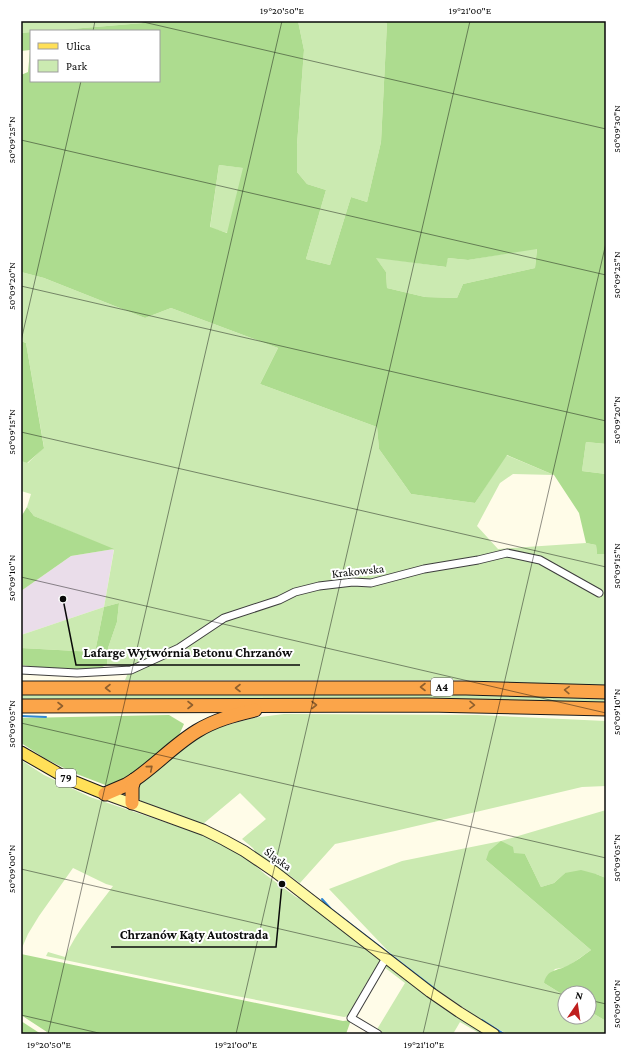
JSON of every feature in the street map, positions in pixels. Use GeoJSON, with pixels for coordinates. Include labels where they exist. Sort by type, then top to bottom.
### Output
{"type":"FeatureCollection","features":[{"type":"Feature","properties":{"kind":"highway"},"geometry":{"type":"LineString","coordinates":[[21,683],[53,688]]}},
{"type":"Feature","properties":{"kind":"highway","name":"A4"},"geometry":{"type":"LineString","coordinates":[[21,688],[466,688],[606,692]]}},
{"type":"Feature","properties":{"kind":"highway"},"geometry":{"type":"LineString","coordinates":[[105,794],[134,780],[184,740],[207,726],[232,716],[275,705]]}},
{"type":"Feature","properties":{"kind":"highway","name":"A4"},"geometry":{"type":"LineString","coordinates":[[21,706],[427,705],[606,709]]}},
{"type":"Feature","properties":{"kind":"highway"},"geometry":{"type":"LineString","coordinates":[[132,804],[132,787],[134,780]]}},
{"type":"Feature","properties":{"kind":"main road","name":"Śląska"},"geometry":{"type":"LineString","coordinates":[[21,752],[68,779],[204,830],[244,851],[275,872],[444,1002],[494,1034]]}},
{"type":"Feature","properties":{"kind":"street","name":"Krakowska"},"geometry":{"type":"LineString","coordinates":[[21,670],[77,673],[126,671],[144,665],[179,648],[224,618],[279,600],[295,592],[319,586],[353,582],[371,583],[424,569],[478,560],[507,553],[540,560],[599,593]]}},
{"type":"Feature","properties":{"kind":"street"},"geometry":{"type":"LineString","coordinates":[[378,1034],[351,1018],[386,958]]}},
{"type":"Feature","properties":{"kind":"shaded area"},"geometry":{"type":"Polygon","coordinates":[[[114,549],[104,607],[21,635],[21,591],[71,556],[114,549]]]}},
{"type":"Feature","properties":{"kind":"green space"},"geometry":{"type":"Polygon","coordinates":[[[21,21],[167,21],[59,30],[30,30],[30,32],[21,33],[21,21]]]}},
{"type":"Feature","properties":{"kind":"green space"},"geometry":{"type":"Polygon","coordinates":[[[167,21],[298,21],[304,50],[297,145],[297,172],[307,184],[326,190],[306,259],[330,265],[351,197],[367,202],[381,142],[387,23],[378,21],[606,21],[606,444],[586,442],[582,471],[606,474],[606,554],[597,554],[596,545],[586,543],[579,513],[554,475],[507,455],[475,503],[411,494],[379,449],[377,427],[260,384],[278,348],[171,308],[145,318],[44,278],[21,272],[21,75],[28,72],[30,50],[30,82],[160,82],[160,30],[59,30],[167,21]],[[219,165],[210,227],[227,233],[243,168],[219,165]],[[537,249],[468,260],[448,258],[446,267],[376,258],[386,272],[387,288],[425,297],[457,298],[463,284],[535,268],[537,249]]]}},
{"type":"Feature","properties":{"kind":"green space"},"geometry":{"type":"Polygon","coordinates":[[[298,21],[378,21],[387,23],[381,142],[367,202],[351,197],[330,265],[306,259],[326,190],[307,184],[297,172],[297,145],[304,50],[298,21]]]}},
{"type":"Feature","properties":{"kind":"green space"},"geometry":{"type":"Polygon","coordinates":[[[30,32],[30,50],[21,51],[21,33],[30,32]]]}},
{"type":"Feature","properties":{"kind":"green space"},"geometry":{"type":"Polygon","coordinates":[[[219,165],[244,168],[228,233],[210,228],[219,165]]]}},
{"type":"Feature","properties":{"kind":"green space"},"geometry":{"type":"Polygon","coordinates":[[[537,248],[535,268],[463,284],[457,298],[425,297],[387,288],[386,272],[375,257],[445,267],[448,258],[468,260],[537,248]]]}},
{"type":"Feature","properties":{"kind":"green space"},"geometry":{"type":"Polygon","coordinates":[[[21,272],[44,278],[145,318],[171,308],[278,348],[260,384],[377,427],[379,449],[411,494],[475,503],[506,455],[554,475],[513,474],[500,483],[477,526],[498,549],[586,543],[596,545],[597,554],[606,554],[606,686],[462,680],[125,680],[131,666],[107,665],[108,648],[117,622],[119,603],[104,607],[114,550],[34,516],[27,507],[31,494],[21,491],[21,461],[28,463],[44,447],[26,343],[21,341],[21,272]]]}},
{"type":"Feature","properties":{"kind":"green space"},"geometry":{"type":"Polygon","coordinates":[[[21,341],[26,343],[44,448],[27,463],[21,461],[21,341]]]}},
{"type":"Feature","properties":{"kind":"green space"},"geometry":{"type":"Polygon","coordinates":[[[586,442],[606,444],[606,474],[582,471],[586,442]]]}},
{"type":"Feature","properties":{"kind":"green space"},"geometry":{"type":"Polygon","coordinates":[[[27,507],[34,516],[114,549],[71,556],[21,591],[21,517],[27,507]]]}},
{"type":"Feature","properties":{"kind":"green space"},"geometry":{"type":"Polygon","coordinates":[[[119,603],[117,622],[108,648],[107,665],[97,669],[58,670],[21,665],[21,648],[95,652],[104,607],[119,603]]]}},
{"type":"Feature","properties":{"kind":"green space"},"geometry":{"type":"Polygon","coordinates":[[[104,607],[95,652],[21,648],[21,635],[104,607]]]}},
{"type":"Feature","properties":{"kind":"green space"},"geometry":{"type":"Polygon","coordinates":[[[21,692],[452,692],[606,696],[606,706],[21,702],[21,692]]]}},
{"type":"Feature","properties":{"kind":"green space"},"geometry":{"type":"Polygon","coordinates":[[[284,714],[477,715],[606,721],[606,786],[582,787],[335,844],[300,883],[257,856],[253,848],[242,839],[266,819],[240,793],[203,824],[141,801],[136,794],[137,786],[178,752],[210,730],[253,718],[284,714]]]}},
{"type":"Feature","properties":{"kind":"green space"},"geometry":{"type":"Polygon","coordinates":[[[169,715],[184,724],[176,742],[129,780],[108,786],[74,773],[46,759],[21,743],[21,718],[169,715]]]}},
{"type":"Feature","properties":{"kind":"green space"},"geometry":{"type":"Polygon","coordinates":[[[21,760],[44,775],[90,797],[209,837],[249,860],[266,875],[296,897],[309,903],[383,960],[365,985],[348,1016],[344,1017],[231,995],[46,956],[48,952],[65,957],[93,912],[113,886],[73,868],[39,916],[28,934],[21,950],[21,760]]]}},
{"type":"Feature","properties":{"kind":"green space"},"geometry":{"type":"Polygon","coordinates":[[[606,810],[606,878],[596,874],[565,873],[554,883],[541,887],[525,854],[486,860],[591,950],[567,967],[555,969],[544,983],[557,991],[557,1025],[597,1025],[597,1016],[606,1021],[606,1034],[507,1034],[474,1015],[433,987],[389,952],[329,889],[402,861],[501,841],[606,810]]]}},
{"type":"Feature","properties":{"kind":"green space"},"geometry":{"type":"Polygon","coordinates":[[[501,841],[513,847],[514,853],[525,854],[541,887],[554,883],[565,873],[581,870],[606,878],[606,1021],[597,1016],[597,985],[557,985],[557,991],[544,983],[547,975],[553,971],[563,968],[591,950],[486,860],[489,851],[501,841]]]}},
{"type":"Feature","properties":{"kind":"green space"},"geometry":{"type":"Polygon","coordinates":[[[21,954],[343,1021],[351,1020],[346,1034],[50,1034],[21,1015],[21,954]]]}},
{"type":"Feature","properties":{"kind":"green space"},"geometry":{"type":"Polygon","coordinates":[[[387,963],[488,1034],[478,1034],[479,1033],[460,1022],[453,1034],[382,1034],[376,1031],[405,983],[384,967],[387,963]]]}},
{"type":"Feature","properties":{"kind":"green space"},"geometry":{"type":"Polygon","coordinates":[[[21,1021],[41,1034],[21,1034],[21,1021]]]}},
{"type":"Feature","properties":{"kind":"waterway"},"geometry":{"type":"LineString","coordinates":[[21,716],[46,717]]}},
{"type":"Feature","properties":{"kind":"waterway"},"geometry":{"type":"LineString","coordinates":[[322,899],[331,909],[435,989]]}},
{"type":"Feature","properties":{"kind":"waterway"},"geometry":{"type":"LineString","coordinates":[[482,1020],[504,1034]]}},
{"type":"Feature","properties":{"kind":"place","name":"Lafarge Wytwórnia Betonu Chrzanów"},"geometry":{"type":"Point","coordinates":[63,599]}},
{"type":"Feature","properties":{"kind":"place","name":"Chrzanów Kąty Autostrada"},"geometry":{"type":"Point","coordinates":[282,884]}}]}
